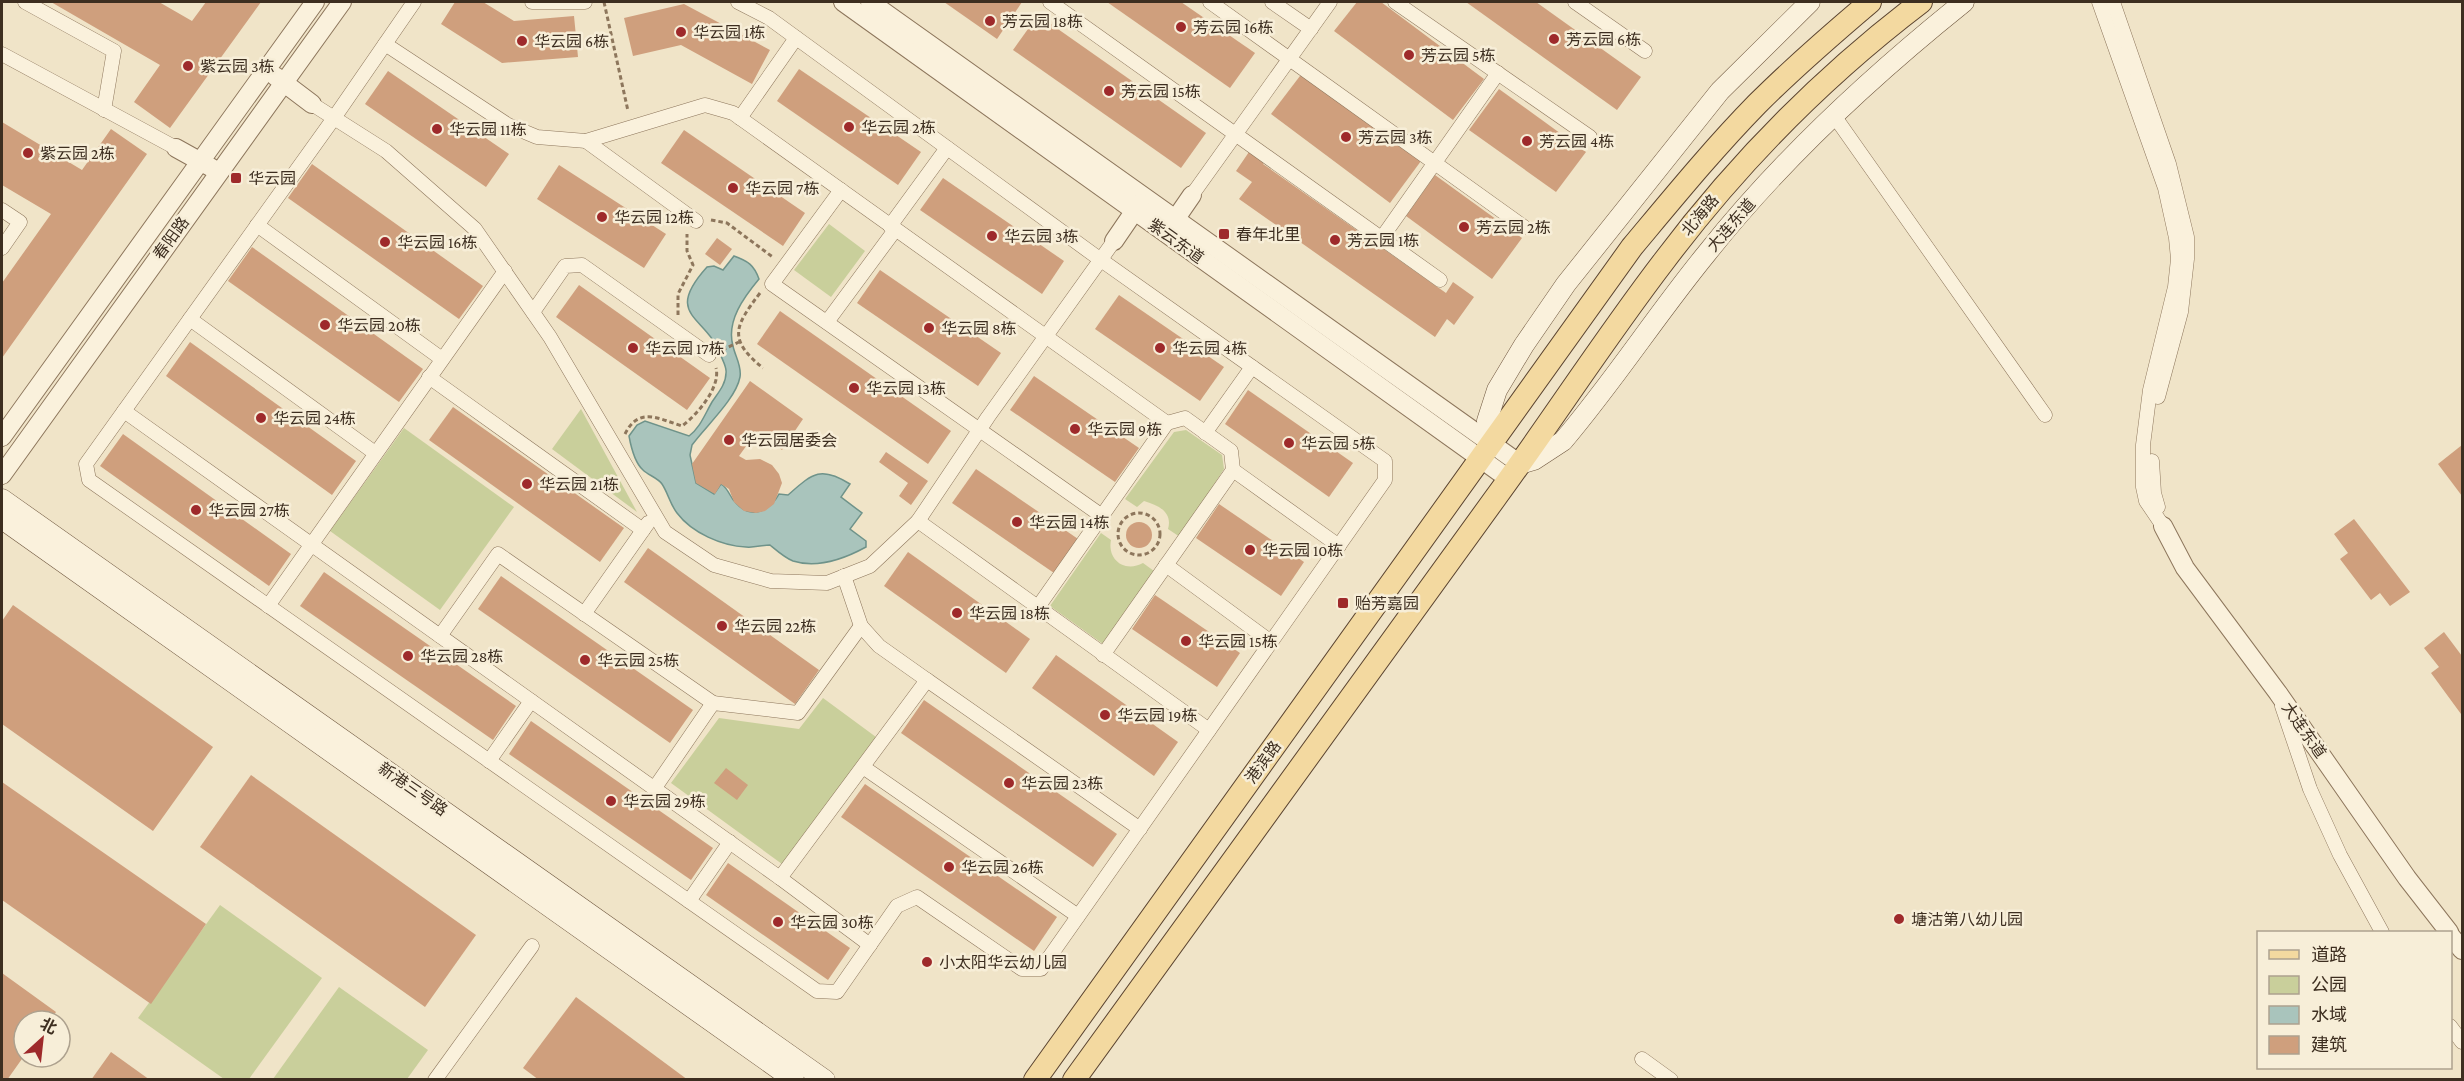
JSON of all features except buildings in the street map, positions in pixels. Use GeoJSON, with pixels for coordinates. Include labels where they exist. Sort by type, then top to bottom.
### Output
{"type":"FeatureCollection","features":[{"type":"Feature","properties":{"kind":"main road"},"geometry":{"type":"LineString","coordinates":[[1485,452],[1486,421],[1497,390],[1524,345],[1566,284],[1720,91],[1810,2]]}},
{"type":"Feature","properties":{"kind":"main road","name":"北海路"},"geometry":{"type":"LineString","coordinates":[[1485,452],[1632,247],[1705,160],[1800,62],[1870,2]]}},
{"type":"Feature","properties":{"kind":"main road","name":"北海路"},"geometry":{"type":"LineString","coordinates":[[1515,472],[1658,268],[1735,174],[1808,99],[1921,2]]}},
{"type":"Feature","properties":{"kind":"main road","name":"大连东道"},"geometry":{"type":"LineString","coordinates":[[1515,472],[1563,441],[1707,252],[1791,157],[1915,42],[1964,2]]}},
{"type":"Feature","properties":{"kind":"main road","name":"港滨路"},"geometry":{"type":"LineString","coordinates":[[1035,1080],[1485,452]]}},
{"type":"Feature","properties":{"kind":"main road","name":"港滨路"},"geometry":{"type":"LineString","coordinates":[[1074,1080],[1515,472]]}},
{"type":"Feature","properties":{"kind":"main road","name":"新港三号路"},"geometry":{"type":"LineString","coordinates":[[2,499],[825,1080]]}},
{"type":"Feature","properties":{"kind":"main road","name":"新港三号路"},"geometry":{"type":"LineString","coordinates":[[2,519],[794,1080]]}},
{"type":"Feature","properties":{"kind":"street"},"geometry":{"type":"LineString","coordinates":[[26,2],[114,51],[104,110]]}},
{"type":"Feature","properties":{"kind":"street","name":"春阳路"},"geometry":{"type":"LineString","coordinates":[[2,437],[315,2]]}},
{"type":"Feature","properties":{"kind":"street","name":"春阳路"},"geometry":{"type":"LineString","coordinates":[[2,475],[342,2]]}},
{"type":"Feature","properties":{"kind":"street"},"geometry":{"type":"LineString","coordinates":[[414,2],[334,118],[86,464],[89,480],[817,991],[837,992],[897,906],[917,897],[1022,969],[1041,969],[1385,480],[1385,461],[1101,260],[769,18],[738,2]]}},
{"type":"Feature","properties":{"kind":"street"},"geometry":{"type":"LineString","coordinates":[[532,2],[585,2]]}},
{"type":"Feature","properties":{"kind":"street","name":"紫云东道"},"geometry":{"type":"LineString","coordinates":[[843,2],[1140,204]]}},
{"type":"Feature","properties":{"kind":"street","name":"紫云东道"},"geometry":{"type":"LineString","coordinates":[[870,2],[1170,226],[1515,472]]}},
{"type":"Feature","properties":{"kind":"street"},"geometry":{"type":"LineString","coordinates":[[1050,2],[1440,280]]}},
{"type":"Feature","properties":{"kind":"street"},"geometry":{"type":"LineString","coordinates":[[1210,2],[1524,227]]}},
{"type":"Feature","properties":{"kind":"street"},"geometry":{"type":"LineString","coordinates":[[1272,2],[1311,29]]}},
{"type":"Feature","properties":{"kind":"street"},"geometry":{"type":"LineString","coordinates":[[1170,226],[1330,2]]}},
{"type":"Feature","properties":{"kind":"street"},"geometry":{"type":"LineString","coordinates":[[1395,2],[1590,137]]}},
{"type":"Feature","properties":{"kind":"street"},"geometry":{"type":"LineString","coordinates":[[1575,2],[1645,51]]}},
{"type":"Feature","properties":{"kind":"street"},"geometry":{"type":"LineString","coordinates":[[2099,2],[2165,188],[2176,238],[2178,259],[2175,287],[2150,390],[2143,446],[2146,501],[2163,526]]}},
{"type":"Feature","properties":{"kind":"street"},"geometry":{"type":"LineString","coordinates":[[2113,2],[2169,164],[2187,237],[2181,312],[2159,390],[2151,447],[2154,493],[2163,526]]}},
{"type":"Feature","properties":{"kind":"street"},"geometry":{"type":"LineString","coordinates":[[740,118],[796,38]]}},
{"type":"Feature","properties":{"kind":"street"},"geometry":{"type":"LineString","coordinates":[[385,44],[508,125],[537,137],[586,141],[705,105],[733,113],[1167,423]]}},
{"type":"Feature","properties":{"kind":"street"},"geometry":{"type":"LineString","coordinates":[[2,54],[202,161],[218,172]]}},
{"type":"Feature","properties":{"kind":"street"},"geometry":{"type":"LineString","coordinates":[[267,70],[312,104],[386,151],[475,229],[533,312],[593,408],[665,532],[714,566],[771,580],[827,583],[870,566],[918,521],[1140,204]]}},
{"type":"Feature","properties":{"kind":"street"},"geometry":{"type":"LineString","coordinates":[[1381,238],[1498,73]]}},
{"type":"Feature","properties":{"kind":"street"},"geometry":{"type":"LineString","coordinates":[[1835,117],[2045,415]]}},
{"type":"Feature","properties":{"kind":"street"},"geometry":{"type":"LineString","coordinates":[[586,141],[696,221]]}},
{"type":"Feature","properties":{"kind":"street"},"geometry":{"type":"LineString","coordinates":[[827,322],[947,148]]}},
{"type":"Feature","properties":{"kind":"street"},"geometry":{"type":"LineString","coordinates":[[841,190],[772,284],[1102,516]]}},
{"type":"Feature","properties":{"kind":"street"},"geometry":{"type":"LineString","coordinates":[[2,210],[20,222],[2,248]]}},
{"type":"Feature","properties":{"kind":"street"},"geometry":{"type":"LineString","coordinates":[[257,225],[442,358]]}},
{"type":"Feature","properties":{"kind":"street"},"geometry":{"type":"LineString","coordinates":[[533,312],[565,266],[582,265],[709,355]]}},
{"type":"Feature","properties":{"kind":"street"},"geometry":{"type":"LineString","coordinates":[[268,606],[504,271]]}},
{"type":"Feature","properties":{"kind":"street"},"geometry":{"type":"LineString","coordinates":[[190,319],[375,453]]}},
{"type":"Feature","properties":{"kind":"street"},"geometry":{"type":"LineString","coordinates":[[1205,433],[1252,367]]}},
{"type":"Feature","properties":{"kind":"street"},"geometry":{"type":"LineString","coordinates":[[429,377],[643,530]]}},
{"type":"Feature","properties":{"kind":"street"},"geometry":{"type":"LineString","coordinates":[[124,411],[730,842],[870,945]]}},
{"type":"Feature","properties":{"kind":"street"},"geometry":{"type":"LineString","coordinates":[[1038,608],[1167,423],[1185,418],[1232,452],[1233,470],[1103,655]]}},
{"type":"Feature","properties":{"kind":"street"},"geometry":{"type":"LineString","coordinates":[[1233,470],[1339,546]]}},
{"type":"Feature","properties":{"kind":"street"},"geometry":{"type":"LineString","coordinates":[[584,614],[654,514]]}},
{"type":"Feature","properties":{"kind":"street"},"geometry":{"type":"LineString","coordinates":[[918,521],[1209,730]]}},
{"type":"Feature","properties":{"kind":"street","name":"大连东道"},"geometry":{"type":"LineString","coordinates":[[2163,526],[2185,568],[2278,693],[2407,878],[2448,931]]}},
{"type":"Feature","properties":{"kind":"street"},"geometry":{"type":"LineString","coordinates":[[440,636],[498,554],[712,703],[798,713],[861,626]]}},
{"type":"Feature","properties":{"kind":"street"},"geometry":{"type":"LineString","coordinates":[[1166,565],[1271,642]]}},
{"type":"Feature","properties":{"kind":"street"},"geometry":{"type":"LineString","coordinates":[[844,576],[861,626],[879,646],[1140,829]]}},
{"type":"Feature","properties":{"kind":"street"},"geometry":{"type":"LineString","coordinates":[[780,878],[927,680]]}},
{"type":"Feature","properties":{"kind":"street"},"geometry":{"type":"LineString","coordinates":[[2278,693],[2310,789],[2340,855],[2381,931]]}},
{"type":"Feature","properties":{"kind":"street"},"geometry":{"type":"LineString","coordinates":[[489,760],[531,701]]}},
{"type":"Feature","properties":{"kind":"street"},"geometry":{"type":"LineString","coordinates":[[654,789],[712,703]]}},
{"type":"Feature","properties":{"kind":"street"},"geometry":{"type":"LineString","coordinates":[[863,767],[1078,916]]}},
{"type":"Feature","properties":{"kind":"street"},"geometry":{"type":"LineString","coordinates":[[689,901],[730,842]]}},
{"type":"Feature","properties":{"kind":"street","name":"大连东道"},"geometry":{"type":"LineString","coordinates":[[2452,936],[2463,950]]}},
{"type":"Feature","properties":{"kind":"street"},"geometry":{"type":"LineString","coordinates":[[435,1080],[532,946]]}},
{"type":"Feature","properties":{"kind":"street"},"geometry":{"type":"LineString","coordinates":[[2452,1027],[2463,1042]]}},
{"type":"Feature","properties":{"kind":"street"},"geometry":{"type":"LineString","coordinates":[[1658,1080],[1640,1062],[1671,1080]]}},
{"type":"Feature","properties":{"kind":"path"},"geometry":{"type":"LineString","coordinates":[[604,2],[631,127]]}},
{"type":"Feature","properties":{"kind":"path"},"geometry":{"type":"LineString","coordinates":[[680,320],[677,308],[678,294],[693,265],[687,250],[686,236],[696,221],[716,220],[727,224],[785,267]]}},
{"type":"Feature","properties":{"kind":"path"},"geometry":{"type":"LineString","coordinates":[[763,368],[747,356],[739,342],[739,331],[743,316],[766,285],[772,284]]}},
{"type":"Feature","properties":{"kind":"path"},"geometry":{"type":"LineString","coordinates":[[624,438],[629,426],[638,417],[651,416],[682,426],[689,421],[717,380],[717,370],[709,355]]}},
{"type":"Feature","properties":{"kind":"path"},"geometry":{"type":"LineString","coordinates":[[1139,513],[1152,517],[1160,529],[1161,536],[1156,547],[1144,555],[1130,553],[1120,543],[1118,537],[1122,523],[1132,514],[1139,513]]}},
{"type":"Feature","properties":{"kind":"green space"},"geometry":{"type":"Polygon","coordinates":[[[829,224],[865,251],[831,297],[794,270],[829,224]]]}},
{"type":"Feature","properties":{"kind":"green space"},"geometry":{"type":"Polygon","coordinates":[[[581,409],[637,512],[552,449],[581,409]]]}},
{"type":"Feature","properties":{"kind":"green space"},"geometry":{"type":"Polygon","coordinates":[[[404,428],[514,507],[440,610],[330,531],[404,428]]]}},
{"type":"Feature","properties":{"kind":"green space"},"geometry":{"type":"Polygon","coordinates":[[[1186,430],[1222,455],[1224,469],[1180,537],[1168,529],[1168,518],[1159,507],[1144,501],[1137,507],[1125,499],[1174,432],[1186,430]]]}},
{"type":"Feature","properties":{"kind":"green space"},"geometry":{"type":"Polygon","coordinates":[[[1101,533],[1111,540],[1112,553],[1119,563],[1136,566],[1143,563],[1154,571],[1103,644],[1050,606],[1101,533]]]}},
{"type":"Feature","properties":{"kind":"green space"},"geometry":{"type":"Polygon","coordinates":[[[823,698],[876,737],[782,864],[671,783],[719,718],[799,729],[823,698]]]}},
{"type":"Feature","properties":{"kind":"green space"},"geometry":{"type":"Polygon","coordinates":[[[220,905],[322,978],[249,1079],[224,1079],[138,1018],[220,905]]]}},
{"type":"Feature","properties":{"kind":"green space"},"geometry":{"type":"Polygon","coordinates":[[[339,987],[428,1050],[407,1079],[273,1079],[339,987]]]}},
{"type":"Feature","properties":{"kind":"water"},"geometry":{"type":"Polygon","coordinates":[[[734,256],[750,264],[759,279],[742,302],[732,328],[731,337],[740,369],[737,386],[692,445],[690,455],[696,483],[714,494],[721,484],[742,508],[754,512],[765,509],[779,494],[788,495],[817,474],[840,478],[850,484],[841,497],[862,513],[850,529],[866,541],[866,547],[831,562],[802,563],[787,558],[770,545],[737,546],[708,537],[683,520],[675,510],[662,484],[643,470],[634,454],[629,436],[637,425],[645,421],[689,436],[699,425],[723,385],[726,377],[725,364],[715,342],[692,315],[688,306],[688,296],[694,283],[707,267],[714,266],[723,270],[734,256]]]}},
{"type":"Feature","properties":{"kind":"place","name":"芳云园 18栋"},"geometry":{"type":"Point","coordinates":[990,21]}},
{"type":"Feature","properties":{"kind":"place","name":"芳云园 16栋"},"geometry":{"type":"Point","coordinates":[1181,27]}},
{"type":"Feature","properties":{"kind":"place","name":"华云园 1栋"},"geometry":{"type":"Point","coordinates":[681,32]}},
{"type":"Feature","properties":{"kind":"place","name":"芳云园 6栋"},"geometry":{"type":"Point","coordinates":[1554,39]}},
{"type":"Feature","properties":{"kind":"place","name":"华云园 6栋"},"geometry":{"type":"Point","coordinates":[522,41]}},
{"type":"Feature","properties":{"kind":"place","name":"芳云园 5栋"},"geometry":{"type":"Point","coordinates":[1409,55]}},
{"type":"Feature","properties":{"kind":"place","name":"紫云园 3栋"},"geometry":{"type":"Point","coordinates":[188,66]}},
{"type":"Feature","properties":{"kind":"place","name":"芳云园 15栋"},"geometry":{"type":"Point","coordinates":[1109,91]}},
{"type":"Feature","properties":{"kind":"place","name":"华云园 2栋"},"geometry":{"type":"Point","coordinates":[849,127]}},
{"type":"Feature","properties":{"kind":"place","name":"华云园 11栋"},"geometry":{"type":"Point","coordinates":[437,129]}},
{"type":"Feature","properties":{"kind":"place","name":"芳云园 3栋"},"geometry":{"type":"Point","coordinates":[1346,137]}},
{"type":"Feature","properties":{"kind":"place","name":"芳云园 4栋"},"geometry":{"type":"Point","coordinates":[1527,141]}},
{"type":"Feature","properties":{"kind":"place","name":"紫云园 2栋"},"geometry":{"type":"Point","coordinates":[28,153]}},
{"type":"Feature","properties":{"kind":"place","name":"华云园"},"geometry":{"type":"Point","coordinates":[236,178]}},
{"type":"Feature","properties":{"kind":"place","name":"华云园 7栋"},"geometry":{"type":"Point","coordinates":[733,188]}},
{"type":"Feature","properties":{"kind":"place","name":"华云园 12栋"},"geometry":{"type":"Point","coordinates":[602,217]}},
{"type":"Feature","properties":{"kind":"place","name":"芳云园 2栋"},"geometry":{"type":"Point","coordinates":[1464,227]}},
{"type":"Feature","properties":{"kind":"place","name":"春年北里"},"geometry":{"type":"Point","coordinates":[1224,234]}},
{"type":"Feature","properties":{"kind":"place","name":"华云园 3栋"},"geometry":{"type":"Point","coordinates":[992,236]}},
{"type":"Feature","properties":{"kind":"place","name":"芳云园 1栋"},"geometry":{"type":"Point","coordinates":[1335,240]}},
{"type":"Feature","properties":{"kind":"place","name":"华云园 16栋"},"geometry":{"type":"Point","coordinates":[385,242]}},
{"type":"Feature","properties":{"kind":"place","name":"华云园 20栋"},"geometry":{"type":"Point","coordinates":[325,325]}},
{"type":"Feature","properties":{"kind":"place","name":"华云园 8栋"},"geometry":{"type":"Point","coordinates":[929,328]}},
{"type":"Feature","properties":{"kind":"place","name":"华云园 17栋"},"geometry":{"type":"Point","coordinates":[633,348]}},
{"type":"Feature","properties":{"kind":"place","name":"华云园 4栋"},"geometry":{"type":"Point","coordinates":[1160,348]}},
{"type":"Feature","properties":{"kind":"place","name":"华云园 13栋"},"geometry":{"type":"Point","coordinates":[854,388]}},
{"type":"Feature","properties":{"kind":"place","name":"华云园 24栋"},"geometry":{"type":"Point","coordinates":[261,418]}},
{"type":"Feature","properties":{"kind":"place","name":"华云园 9栋"},"geometry":{"type":"Point","coordinates":[1075,429]}},
{"type":"Feature","properties":{"kind":"place","name":"华云园居委会"},"geometry":{"type":"Point","coordinates":[729,440]}},
{"type":"Feature","properties":{"kind":"place","name":"华云园 5栋"},"geometry":{"type":"Point","coordinates":[1289,443]}},
{"type":"Feature","properties":{"kind":"place","name":"华云园 21栋"},"geometry":{"type":"Point","coordinates":[527,484]}},
{"type":"Feature","properties":{"kind":"place","name":"华云园 27栋"},"geometry":{"type":"Point","coordinates":[196,510]}},
{"type":"Feature","properties":{"kind":"place","name":"华云园 14栋"},"geometry":{"type":"Point","coordinates":[1017,522]}},
{"type":"Feature","properties":{"kind":"place","name":"华云园 10栋"},"geometry":{"type":"Point","coordinates":[1250,550]}},
{"type":"Feature","properties":{"kind":"place","name":"贻芳嘉园"},"geometry":{"type":"Point","coordinates":[1343,603]}},
{"type":"Feature","properties":{"kind":"place","name":"华云园 18栋"},"geometry":{"type":"Point","coordinates":[957,613]}},
{"type":"Feature","properties":{"kind":"place","name":"华云园 22栋"},"geometry":{"type":"Point","coordinates":[722,626]}},
{"type":"Feature","properties":{"kind":"place","name":"华云园 15栋"},"geometry":{"type":"Point","coordinates":[1186,641]}},
{"type":"Feature","properties":{"kind":"place","name":"华云园 28栋"},"geometry":{"type":"Point","coordinates":[408,656]}},
{"type":"Feature","properties":{"kind":"place","name":"华云园 25栋"},"geometry":{"type":"Point","coordinates":[585,660]}},
{"type":"Feature","properties":{"kind":"place","name":"华云园 19栋"},"geometry":{"type":"Point","coordinates":[1105,715]}},
{"type":"Feature","properties":{"kind":"place","name":"华云园 23栋"},"geometry":{"type":"Point","coordinates":[1009,783]}},
{"type":"Feature","properties":{"kind":"place","name":"华云园 29栋"},"geometry":{"type":"Point","coordinates":[611,801]}},
{"type":"Feature","properties":{"kind":"place","name":"华云园 26栋"},"geometry":{"type":"Point","coordinates":[949,867]}},
{"type":"Feature","properties":{"kind":"place","name":"塘沽第八幼儿园"},"geometry":{"type":"Point","coordinates":[1899,919]}},
{"type":"Feature","properties":{"kind":"place","name":"华云园 30栋"},"geometry":{"type":"Point","coordinates":[778,922]}},
{"type":"Feature","properties":{"kind":"place","name":"小太阳华云幼儿园"},"geometry":{"type":"Point","coordinates":[927,962]}}]}
